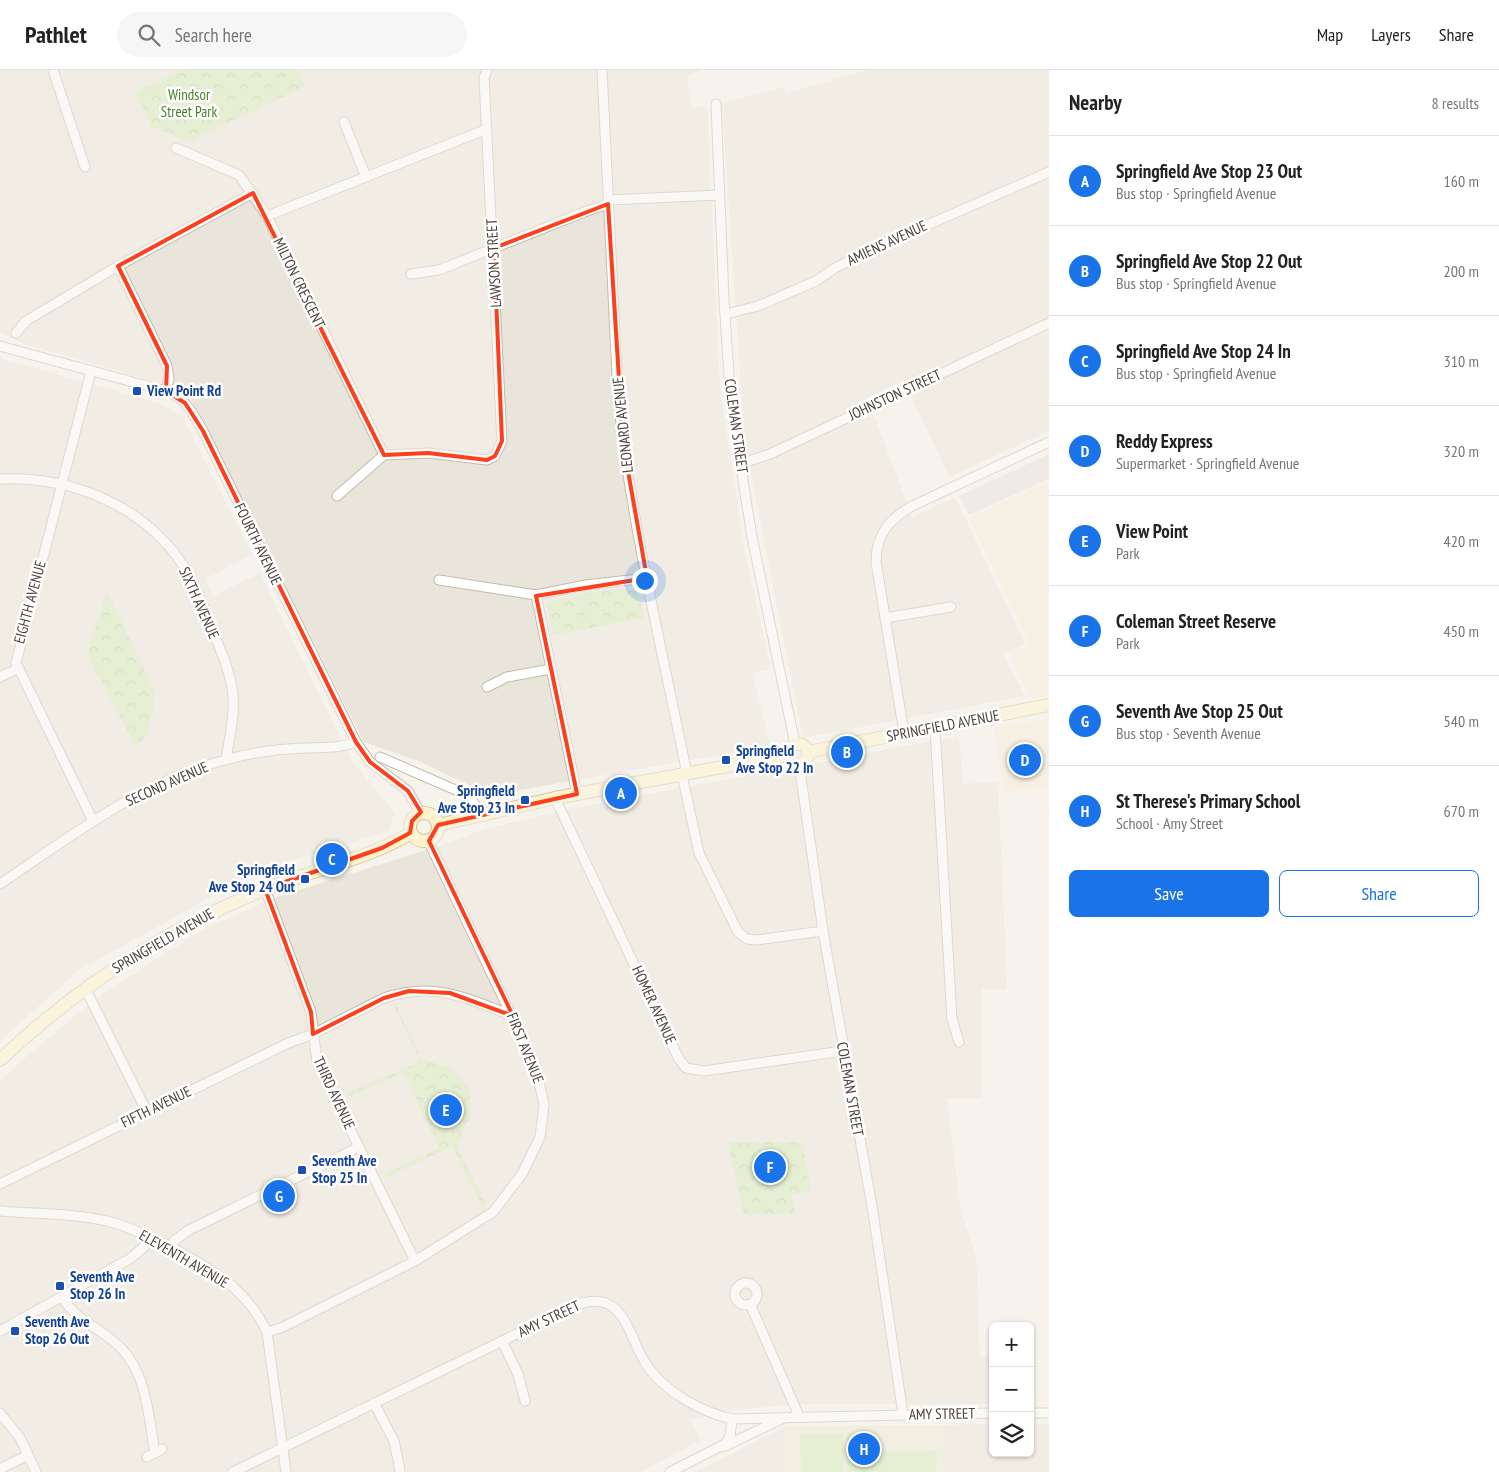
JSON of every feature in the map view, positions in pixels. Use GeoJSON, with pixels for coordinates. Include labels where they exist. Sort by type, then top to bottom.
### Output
{"type":"FeatureCollection","features":[{"type":"Feature","properties":{"kind":"street"},"geometry":{"type":"LineString","coordinates":[[53,70],[85,167]]}},
{"type":"Feature","properties":{"kind":"street","name":"LAWSON STREET"},"geometry":{"type":"LineString","coordinates":[[384,455],[428,454],[487,460],[495,456],[502,441],[494,248],[484,78],[487,70]]}},
{"type":"Feature","properties":{"kind":"street","name":"LEONARD AVENUE"},"geometry":{"type":"LineString","coordinates":[[602,70],[618,396],[623,443],[700,853],[738,932],[747,939],[757,940],[823,930]]}},
{"type":"Feature","properties":{"kind":"street","name":"COLEMAN STREET"},"geometry":{"type":"LineString","coordinates":[[716,104],[718,195],[730,391],[752,537],[795,744]]}},
{"type":"Feature","properties":{"kind":"street"},"geometry":{"type":"LineString","coordinates":[[344,122],[366,177]]}},
{"type":"Feature","properties":{"kind":"street"},"geometry":{"type":"LineString","coordinates":[[267,216],[487,129]]}},
{"type":"Feature","properties":{"kind":"street","name":"MILTON CRESCENT"},"geometry":{"type":"LineString","coordinates":[[176,148],[239,175],[253,193],[267,216],[384,455]]}},
{"type":"Feature","properties":{"kind":"street","name":"AMIENS AVENUE"},"geometry":{"type":"LineString","coordinates":[[726,314],[758,306],[816,281],[834,268],[886,243],[1049,172]]}},
{"type":"Feature","properties":{"kind":"street"},"geometry":{"type":"LineString","coordinates":[[16,333],[26,321],[118,266],[253,193]]}},
{"type":"Feature","properties":{"kind":"street"},"geometry":{"type":"LineString","coordinates":[[411,274],[439,270],[608,202],[718,195]]}},
{"type":"Feature","properties":{"kind":"street"},"geometry":{"type":"LineString","coordinates":[[118,266],[167,366],[169,379],[166,391]]}},
{"type":"Feature","properties":{"kind":"street","name":"JOHNSTON STREET"},"geometry":{"type":"LineString","coordinates":[[740,464],[770,454],[1049,323]]}},
{"type":"Feature","properties":{"kind":"street","name":"FOURTH AVENUE"},"geometry":{"type":"LineString","coordinates":[[0,346],[166,391],[177,396],[185,403],[203,431],[356,742],[370,762],[408,791],[421,814]]}},
{"type":"Feature","properties":{"kind":"street","name":"EIGHTH AVENUE"},"geometry":{"type":"LineString","coordinates":[[17,669],[17,654],[91,371]]}},
{"type":"Feature","properties":{"kind":"street"},"geometry":{"type":"LineString","coordinates":[[904,733],[876,553],[880,536],[889,522],[912,506],[1049,442]]}},
{"type":"Feature","properties":{"kind":"street"},"geometry":{"type":"LineString","coordinates":[[337,496],[384,455]]}},
{"type":"Feature","properties":{"kind":"street","name":"SIXTH AVENUE"},"geometry":{"type":"LineString","coordinates":[[0,479],[61,483],[97,495],[133,513],[162,538],[184,566],[202,604],[230,681],[233,707],[226,760]]}},
{"type":"Feature","properties":{"kind":"street"},"geometry":{"type":"LineString","coordinates":[[439,580],[536,595],[586,585],[647,578]]}},
{"type":"Feature","properties":{"kind":"street"},"geometry":{"type":"LineString","coordinates":[[536,595],[577,794]]}},
{"type":"Feature","properties":{"kind":"street"},"geometry":{"type":"LineString","coordinates":[[885,618],[951,607]]}},
{"type":"Feature","properties":{"kind":"street"},"geometry":{"type":"LineString","coordinates":[[0,677],[17,669],[93,821]]}},
{"type":"Feature","properties":{"kind":"street"},"geometry":{"type":"LineString","coordinates":[[487,687],[508,678],[551,669]]}},
{"type":"Feature","properties":{"kind":"street","name":"SPRINGFIELD AVENUE"},"geometry":{"type":"LineString","coordinates":[[808,752],[1049,705]]}},
{"type":"Feature","properties":{"kind":"street"},"geometry":{"type":"LineString","coordinates":[[934,728],[952,1019],[959,1042]]}},
{"type":"Feature","properties":{"kind":"street","name":"SECOND AVENUE"},"geometry":{"type":"LineString","coordinates":[[0,884],[93,821],[165,782],[226,760],[273,751],[341,747],[356,742]]}},
{"type":"Feature","properties":{"kind":"street"},"geometry":{"type":"LineString","coordinates":[[795,744],[803,745],[808,752],[807,758],[799,764],[793,763],[787,755],[788,749],[795,744]]}},
{"type":"Feature","properties":{"kind":"street"},"geometry":{"type":"LineString","coordinates":[[438,825],[479,814],[556,798],[787,755]]}},
{"type":"Feature","properties":{"kind":"street"},"geometry":{"type":"LineString","coordinates":[[380,757],[467,795],[477,807],[479,814]]}},
{"type":"Feature","properties":{"kind":"street","name":"COLEMAN STREET"},"geometry":{"type":"LineString","coordinates":[[799,764],[823,930],[873,1212],[903,1414]]}},
{"type":"Feature","properties":{"kind":"street","name":"HOMER AVENUE"},"geometry":{"type":"LineString","coordinates":[[556,798],[679,1059],[686,1068],[704,1071],[843,1051]]}},
{"type":"Feature","properties":{"kind":"street"},"geometry":{"type":"LineString","coordinates":[[421,814],[433,816],[438,825],[436,834],[428,840],[420,841],[411,833],[412,821],[421,814]]}},
{"type":"Feature","properties":{"kind":"street","name":"SPRINGFIELD AVENUE"},"geometry":{"type":"LineString","coordinates":[[0,1060],[39,1024],[85,988],[130,957],[185,925],[265,889],[382,848],[411,833]]}},
{"type":"Feature","properties":{"kind":"street","name":"FIRST AVENUE"},"geometry":{"type":"LineString","coordinates":[[267,1332],[281,1328],[415,1261],[492,1212],[511,1190],[537,1146],[543,1126],[543,1093],[536,1067],[428,840]]}},
{"type":"Feature","properties":{"kind":"street","name":"THIRD AVENUE"},"geometry":{"type":"LineString","coordinates":[[265,889],[311,1012],[317,1062],[415,1261]]}},
{"type":"Feature","properties":{"kind":"street"},"geometry":{"type":"LineString","coordinates":[[85,988],[147,1112]]}},
{"type":"Feature","properties":{"kind":"street","name":"FIFTH AVENUE"},"geometry":{"type":"LineString","coordinates":[[0,1184],[384,998],[409,991],[450,993],[513,1016]]}},
{"type":"Feature","properties":{"kind":"street"},"geometry":{"type":"LineString","coordinates":[[170,1248],[175,1240],[190,1230],[359,1147]]}},
{"type":"Feature","properties":{"kind":"street","name":"ELEVENTH AVENUE"},"geometry":{"type":"LineString","coordinates":[[0,1212],[94,1218],[124,1226],[170,1248],[234,1288],[255,1312],[267,1332],[286,1472]]}},
{"type":"Feature","properties":{"kind":"street"},"geometry":{"type":"LineString","coordinates":[[0,1331],[132,1258],[153,1239]]}},
{"type":"Feature","properties":{"kind":"street"},"geometry":{"type":"LineString","coordinates":[[62,1297],[70,1310],[116,1343],[134,1366],[145,1396],[155,1453]]}},
{"type":"Feature","properties":{"kind":"street","name":"AMY STREET"},"geometry":{"type":"LineString","coordinates":[[233,1472],[576,1305],[590,1301],[602,1301],[621,1314],[648,1367],[659,1379],[698,1407],[732,1419],[788,1416],[989,1414]]}},
{"type":"Feature","properties":{"kind":"street"},"geometry":{"type":"LineString","coordinates":[[750,1304],[799,1416]]}},
{"type":"Feature","properties":{"kind":"street"},"geometry":{"type":"LineString","coordinates":[[502,1341],[518,1374],[525,1401]]}},
{"type":"Feature","properties":{"kind":"street"},"geometry":{"type":"LineString","coordinates":[[374,1403],[394,1441],[400,1470]]}},
{"type":"Feature","properties":{"kind":"street"},"geometry":{"type":"LineString","coordinates":[[0,1413],[20,1438],[36,1472]]}},
{"type":"Feature","properties":{"kind":"street"},"geometry":{"type":"LineString","coordinates":[[1034,1413],[1049,1413]]}},
{"type":"Feature","properties":{"kind":"street"},"geometry":{"type":"LineString","coordinates":[[670,1472],[719,1448],[736,1443],[788,1416]]}},
{"type":"Feature","properties":{"kind":"street"},"geometry":{"type":"LineString","coordinates":[[719,1448],[730,1437],[732,1419]]}},
{"type":"Feature","properties":{"kind":"street"},"geometry":{"type":"LineString","coordinates":[[0,1469],[28,1455]]}},
{"type":"Feature","properties":{"kind":"highlighted area"},"geometry":{"type":"Polygon","coordinates":[[[253,193],[384,455],[428,453],[487,460],[495,456],[502,441],[494,248],[608,204],[623,443],[647,578],[536,596],[577,794],[438,825],[429,841],[513,1016],[450,993],[409,991],[384,998],[313,1034],[311,1012],[265,889],[382,848],[410,833],[412,821],[421,812],[408,791],[370,762],[356,742],[203,431],[185,403],[166,391],[167,366],[118,266],[253,193]]]}},
{"type":"Feature","properties":{"kind":"shaded area"},"geometry":{"type":"Polygon","coordinates":[[[0,70],[702,70],[687,76],[692,109],[707,105],[720,388],[744,548],[771,669],[752,673],[770,746],[491,795],[418,761],[364,742],[187,391],[25,344],[0,333],[0,70]]]}},
{"type":"Feature","properties":{"kind":"shaded area"},"geometry":{"type":"Polygon","coordinates":[[[867,70],[1049,70],[1049,431],[949,477],[904,380],[867,397],[912,517],[955,497],[1025,644],[1003,654],[1025,696],[803,738],[745,444],[722,103],[784,87],[786,93],[867,70]]]}},
{"type":"Feature","properties":{"kind":"shaded area"},"geometry":{"type":"Polygon","coordinates":[[[0,358],[161,404],[183,417],[252,554],[206,579],[213,596],[260,573],[351,760],[395,813],[388,831],[258,871],[79,970],[0,1041],[0,358]]]}},
{"type":"Feature","properties":{"kind":"shaded area"},"geometry":{"type":"Polygon","coordinates":[[[1049,454],[1049,479],[969,515],[959,496],[1049,454]]]}},
{"type":"Feature","properties":{"kind":"shaded area"},"geometry":{"type":"Polygon","coordinates":[[[1049,481],[1049,695],[1032,698],[1008,653],[1030,645],[969,518],[1049,481]]]}},
{"type":"Feature","properties":{"kind":"shaded area"},"geometry":{"type":"Polygon","coordinates":[[[1046,719],[1049,729],[1049,787],[1005,792],[994,728],[1046,719]]]}},
{"type":"Feature","properties":{"kind":"shaded area"},"geometry":{"type":"Polygon","coordinates":[[[959,736],[963,784],[998,782],[1007,989],[982,989],[982,1098],[947,1098],[961,1213],[976,1255],[980,1357],[989,1357],[989,1404],[803,1404],[730,1410],[690,1420],[701,1440],[640,1472],[0,1472],[0,1081],[98,997],[202,930],[277,897],[439,846],[485,829],[570,809],[959,736]]]}},
{"type":"Feature","properties":{"kind":"shaded area"},"geometry":{"type":"Polygon","coordinates":[[[989,1424],[989,1457],[1034,1457],[1034,1424],[1049,1424],[1049,1472],[945,1472],[943,1425],[989,1424]]]}},
{"type":"Feature","properties":{"kind":"shaded area"},"geometry":{"type":"Polygon","coordinates":[[[943,1425],[945,1472],[783,1472],[786,1426],[943,1425]]]}},
{"type":"Feature","properties":{"kind":"shaded area"},"geometry":{"type":"Polygon","coordinates":[[[786,1426],[783,1472],[694,1472],[728,1456],[786,1426]]]}},
{"type":"Feature","properties":{"kind":"green space","name":"Windsor Street Park"},"geometry":{"type":"Polygon","coordinates":[[[182,70],[298,70],[305,86],[189,142],[152,127],[135,92],[182,70]]]}},
{"type":"Feature","properties":{"kind":"green space"},"geometry":{"type":"Polygon","coordinates":[[[629,588],[639,594],[644,618],[553,635],[547,606],[548,602],[590,592],[629,588]]]}},
{"type":"Feature","properties":{"kind":"green space"},"geometry":{"type":"Polygon","coordinates":[[[107,591],[155,692],[149,727],[144,738],[136,746],[87,654],[107,591]]]}},
{"type":"Feature","properties":{"kind":"green space"},"geometry":{"type":"Polygon","coordinates":[[[396,1005],[422,1060],[450,1067],[469,1087],[471,1117],[456,1144],[486,1205],[483,1208],[452,1146],[386,1178],[384,1174],[439,1148],[403,1072],[347,1098],[348,1093],[420,1061],[394,1006],[396,1005]]]}},
{"type":"Feature","properties":{"kind":"green space"},"geometry":{"type":"Polygon","coordinates":[[[802,1142],[811,1191],[792,1194],[795,1214],[744,1214],[728,1143],[802,1142]]]}},
{"type":"Feature","properties":{"kind":"green space"},"geometry":{"type":"Polygon","coordinates":[[[800,1434],[843,1434],[844,1472],[801,1472],[800,1434]]]}},
{"type":"Feature","properties":{"kind":"green space"},"geometry":{"type":"Polygon","coordinates":[[[847,1434],[869,1434],[869,1472],[847,1472],[847,1434]]]}},
{"type":"Feature","properties":{"kind":"green space"},"geometry":{"type":"Polygon","coordinates":[[[937,1451],[936,1472],[871,1472],[870,1452],[937,1451]]]}},
{"type":"Feature","properties":{"kind":"place","name":"View Point Rd"},"geometry":{"type":"Point","coordinates":[137,391]}},
{"type":"Feature","properties":{"kind":"place","name":"Springfield Ave Stop 22 Out"},"geometry":{"type":"Point","coordinates":[847,752]}},
{"type":"Feature","properties":{"kind":"place","name":"Springfield Ave Stop 22 In"},"geometry":{"type":"Point","coordinates":[726,760]}},
{"type":"Feature","properties":{"kind":"place","name":"Reddy Express"},"geometry":{"type":"Point","coordinates":[1025,760]}},
{"type":"Feature","properties":{"kind":"place","name":"Springfield Ave Stop 23 Out"},"geometry":{"type":"Point","coordinates":[621,793]}},
{"type":"Feature","properties":{"kind":"place","name":"Springfield Ave Stop 23 In"},"geometry":{"type":"Point","coordinates":[525,800]}},
{"type":"Feature","properties":{"kind":"place","name":"Springfield Ave Stop 24 In"},"geometry":{"type":"Point","coordinates":[332,859]}},
{"type":"Feature","properties":{"kind":"place","name":"Springfield Ave Stop 24 Out"},"geometry":{"type":"Point","coordinates":[305,879]}},
{"type":"Feature","properties":{"kind":"place","name":"View Point"},"geometry":{"type":"Point","coordinates":[446,1110]}},
{"type":"Feature","properties":{"kind":"place","name":"Coleman Street Reserve"},"geometry":{"type":"Point","coordinates":[770,1167]}},
{"type":"Feature","properties":{"kind":"place","name":"Seventh Ave Stop 25 In"},"geometry":{"type":"Point","coordinates":[302,1170]}},
{"type":"Feature","properties":{"kind":"place","name":"Seventh Ave Stop 25 Out"},"geometry":{"type":"Point","coordinates":[279,1196]}},
{"type":"Feature","properties":{"kind":"place","name":"Seventh Ave Stop 26 In"},"geometry":{"type":"Point","coordinates":[60,1286]}},
{"type":"Feature","properties":{"kind":"place","name":"Seventh Ave Stop 26 Out"},"geometry":{"type":"Point","coordinates":[15,1331]}},
{"type":"Feature","properties":{"kind":"place","name":"St Therese's Primary School"},"geometry":{"type":"Point","coordinates":[864,1449]}}]}
